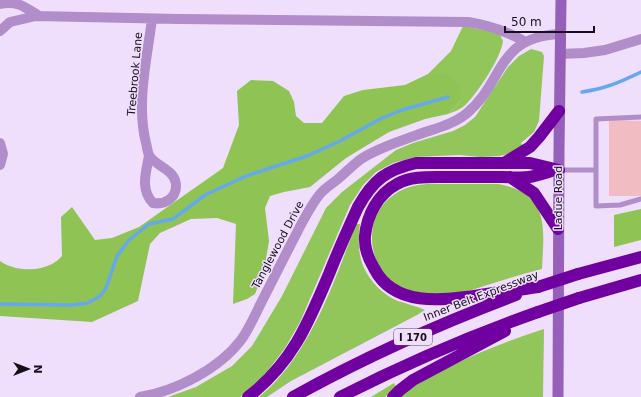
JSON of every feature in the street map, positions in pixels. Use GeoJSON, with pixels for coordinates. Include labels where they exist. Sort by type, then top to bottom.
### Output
{"type":"FeatureCollection","features":[{"type":"Feature","properties":{"kind":"highway"},"geometry":{"type":"LineString","coordinates":[[503,163],[530,147],[540,137],[559,111]]}},
{"type":"Feature","properties":{"kind":"highway"},"geometry":{"type":"LineString","coordinates":[[248,397],[273,374],[288,357],[299,340],[310,320],[358,207],[367,191],[377,180],[402,166],[416,163],[530,163],[559,170]]}},
{"type":"Feature","properties":{"kind":"highway"},"geometry":{"type":"LineString","coordinates":[[538,287],[448,300],[427,299],[411,296],[398,291],[384,282],[375,271],[368,256],[365,242],[366,224],[372,210],[381,196],[396,184],[411,178],[530,177],[559,170]]}},
{"type":"Feature","properties":{"kind":"highway"},"geometry":{"type":"LineString","coordinates":[[509,177],[534,193],[558,229]]}},
{"type":"Feature","properties":{"kind":"highway","name":"Inner Belt Expressway"},"geometry":{"type":"LineString","coordinates":[[293,397],[343,370],[460,316],[538,287],[578,274],[641,257]]}},
{"type":"Feature","properties":{"kind":"highway","name":"I 170"},"geometry":{"type":"LineString","coordinates":[[340,397],[459,341],[579,298],[641,280]]}},
{"type":"Feature","properties":{"kind":"highway"},"geometry":{"type":"LineString","coordinates":[[393,397],[413,380],[538,312]]}},
{"type":"Feature","properties":{"kind":"main road","name":"Ladue Road"},"geometry":{"type":"LineString","coordinates":[[558,397],[558,229],[561,0]]}},
{"type":"Feature","properties":{"kind":"street"},"geometry":{"type":"LineString","coordinates":[[0,4],[9,2],[22,5],[39,16]]}},
{"type":"Feature","properties":{"kind":"street"},"geometry":{"type":"LineString","coordinates":[[0,31],[10,22],[39,16],[152,19],[468,22],[481,24],[499,30],[526,42]]}},
{"type":"Feature","properties":{"kind":"street","name":"Treebrook Lane"},"geometry":{"type":"LineString","coordinates":[[149,156],[171,173],[175,179],[175,192],[165,203],[153,203],[146,194],[145,177],[149,156],[142,118],[142,100],[152,19]]}},
{"type":"Feature","properties":{"kind":"street","name":"Tanglewood Drive"},"geometry":{"type":"LineString","coordinates":[[140,397],[154,395],[181,384],[204,372],[220,361],[241,340],[256,314],[303,221],[320,194],[362,159],[376,150],[452,122],[466,114],[485,92],[502,64],[512,52],[526,42],[538,37],[560,34]]}},
{"type":"Feature","properties":{"kind":"street"},"geometry":{"type":"LineString","coordinates":[[560,54],[605,50],[641,39]]}},
{"type":"Feature","properties":{"kind":"street"},"geometry":{"type":"LineString","coordinates":[[0,143],[3,154],[0,165]]}},
{"type":"Feature","properties":{"kind":"lane"},"geometry":{"type":"LineString","coordinates":[[641,117],[596,119],[596,206],[620,205],[641,199]]}},
{"type":"Feature","properties":{"kind":"lane"},"geometry":{"type":"LineString","coordinates":[[559,170],[596,170]]}},
{"type":"Feature","properties":{"kind":"green space"},"geometry":{"type":"Polygon","coordinates":[[[463,26],[500,35],[503,41],[498,57],[493,66],[468,102],[458,110],[448,114],[461,100],[428,74],[451,51],[463,26]]]}},
{"type":"Feature","properties":{"kind":"green space"},"geometry":{"type":"Polygon","coordinates":[[[531,49],[542,52],[544,56],[539,121],[534,132],[521,143],[523,146],[510,154],[498,156],[481,157],[459,155],[415,157],[393,163],[376,172],[363,185],[350,205],[300,322],[285,348],[266,373],[240,397],[168,397],[196,387],[232,366],[252,346],[282,296],[326,208],[342,192],[396,150],[413,143],[453,131],[465,125],[475,117],[508,67],[519,56],[531,49]]]}},
{"type":"Feature","properties":{"kind":"green space"},"geometry":{"type":"Polygon","coordinates":[[[446,73],[459,86],[461,100],[448,114],[425,119],[389,132],[346,158],[310,187],[270,196],[265,208],[269,241],[264,271],[255,294],[247,299],[233,304],[236,224],[217,218],[191,219],[160,233],[150,244],[138,301],[92,322],[0,316],[0,261],[12,267],[33,269],[46,267],[56,261],[62,256],[61,217],[72,207],[95,240],[112,238],[139,227],[223,168],[239,125],[237,91],[251,80],[273,81],[289,91],[294,102],[296,116],[304,123],[322,123],[344,96],[363,90],[405,85],[428,74],[446,73]]]}},
{"type":"Feature","properties":{"kind":"green space"},"geometry":{"type":"Polygon","coordinates":[[[427,184],[498,184],[515,189],[527,195],[535,204],[540,214],[543,226],[542,269],[451,295],[419,293],[399,287],[387,277],[378,264],[373,249],[372,234],[375,219],[383,205],[395,194],[411,187],[427,184]]]}},
{"type":"Feature","properties":{"kind":"green space"},"geometry":{"type":"Polygon","coordinates":[[[641,209],[641,240],[614,247],[614,215],[641,209]]]}},
{"type":"Feature","properties":{"kind":"green space"},"geometry":{"type":"Polygon","coordinates":[[[356,224],[360,224],[359,247],[362,262],[373,282],[391,298],[425,310],[291,381],[267,397],[259,397],[277,381],[306,340],[329,294],[356,224]]]}},
{"type":"Feature","properties":{"kind":"green space"},"geometry":{"type":"Polygon","coordinates":[[[544,329],[543,397],[399,397],[453,365],[489,349],[544,329]]]}},
{"type":"Feature","properties":{"kind":"green space"},"geometry":{"type":"Polygon","coordinates":[[[394,383],[396,387],[385,397],[371,397],[394,383]]]}},
{"type":"Feature","properties":{"kind":"building"},"geometry":{"type":"Polygon","coordinates":[[[609,120],[641,121],[641,196],[609,196],[609,120]]]}},
{"type":"Feature","properties":{"kind":"waterway"},"geometry":{"type":"LineString","coordinates":[[582,92],[612,85],[641,72]]}},
{"type":"Feature","properties":{"kind":"waterway"},"geometry":{"type":"LineString","coordinates":[[0,304],[71,305],[88,303],[100,296],[106,288],[117,256],[129,240],[149,224],[173,219],[205,195],[246,176],[307,156],[338,142],[382,118],[402,110],[448,97]]}}]}
